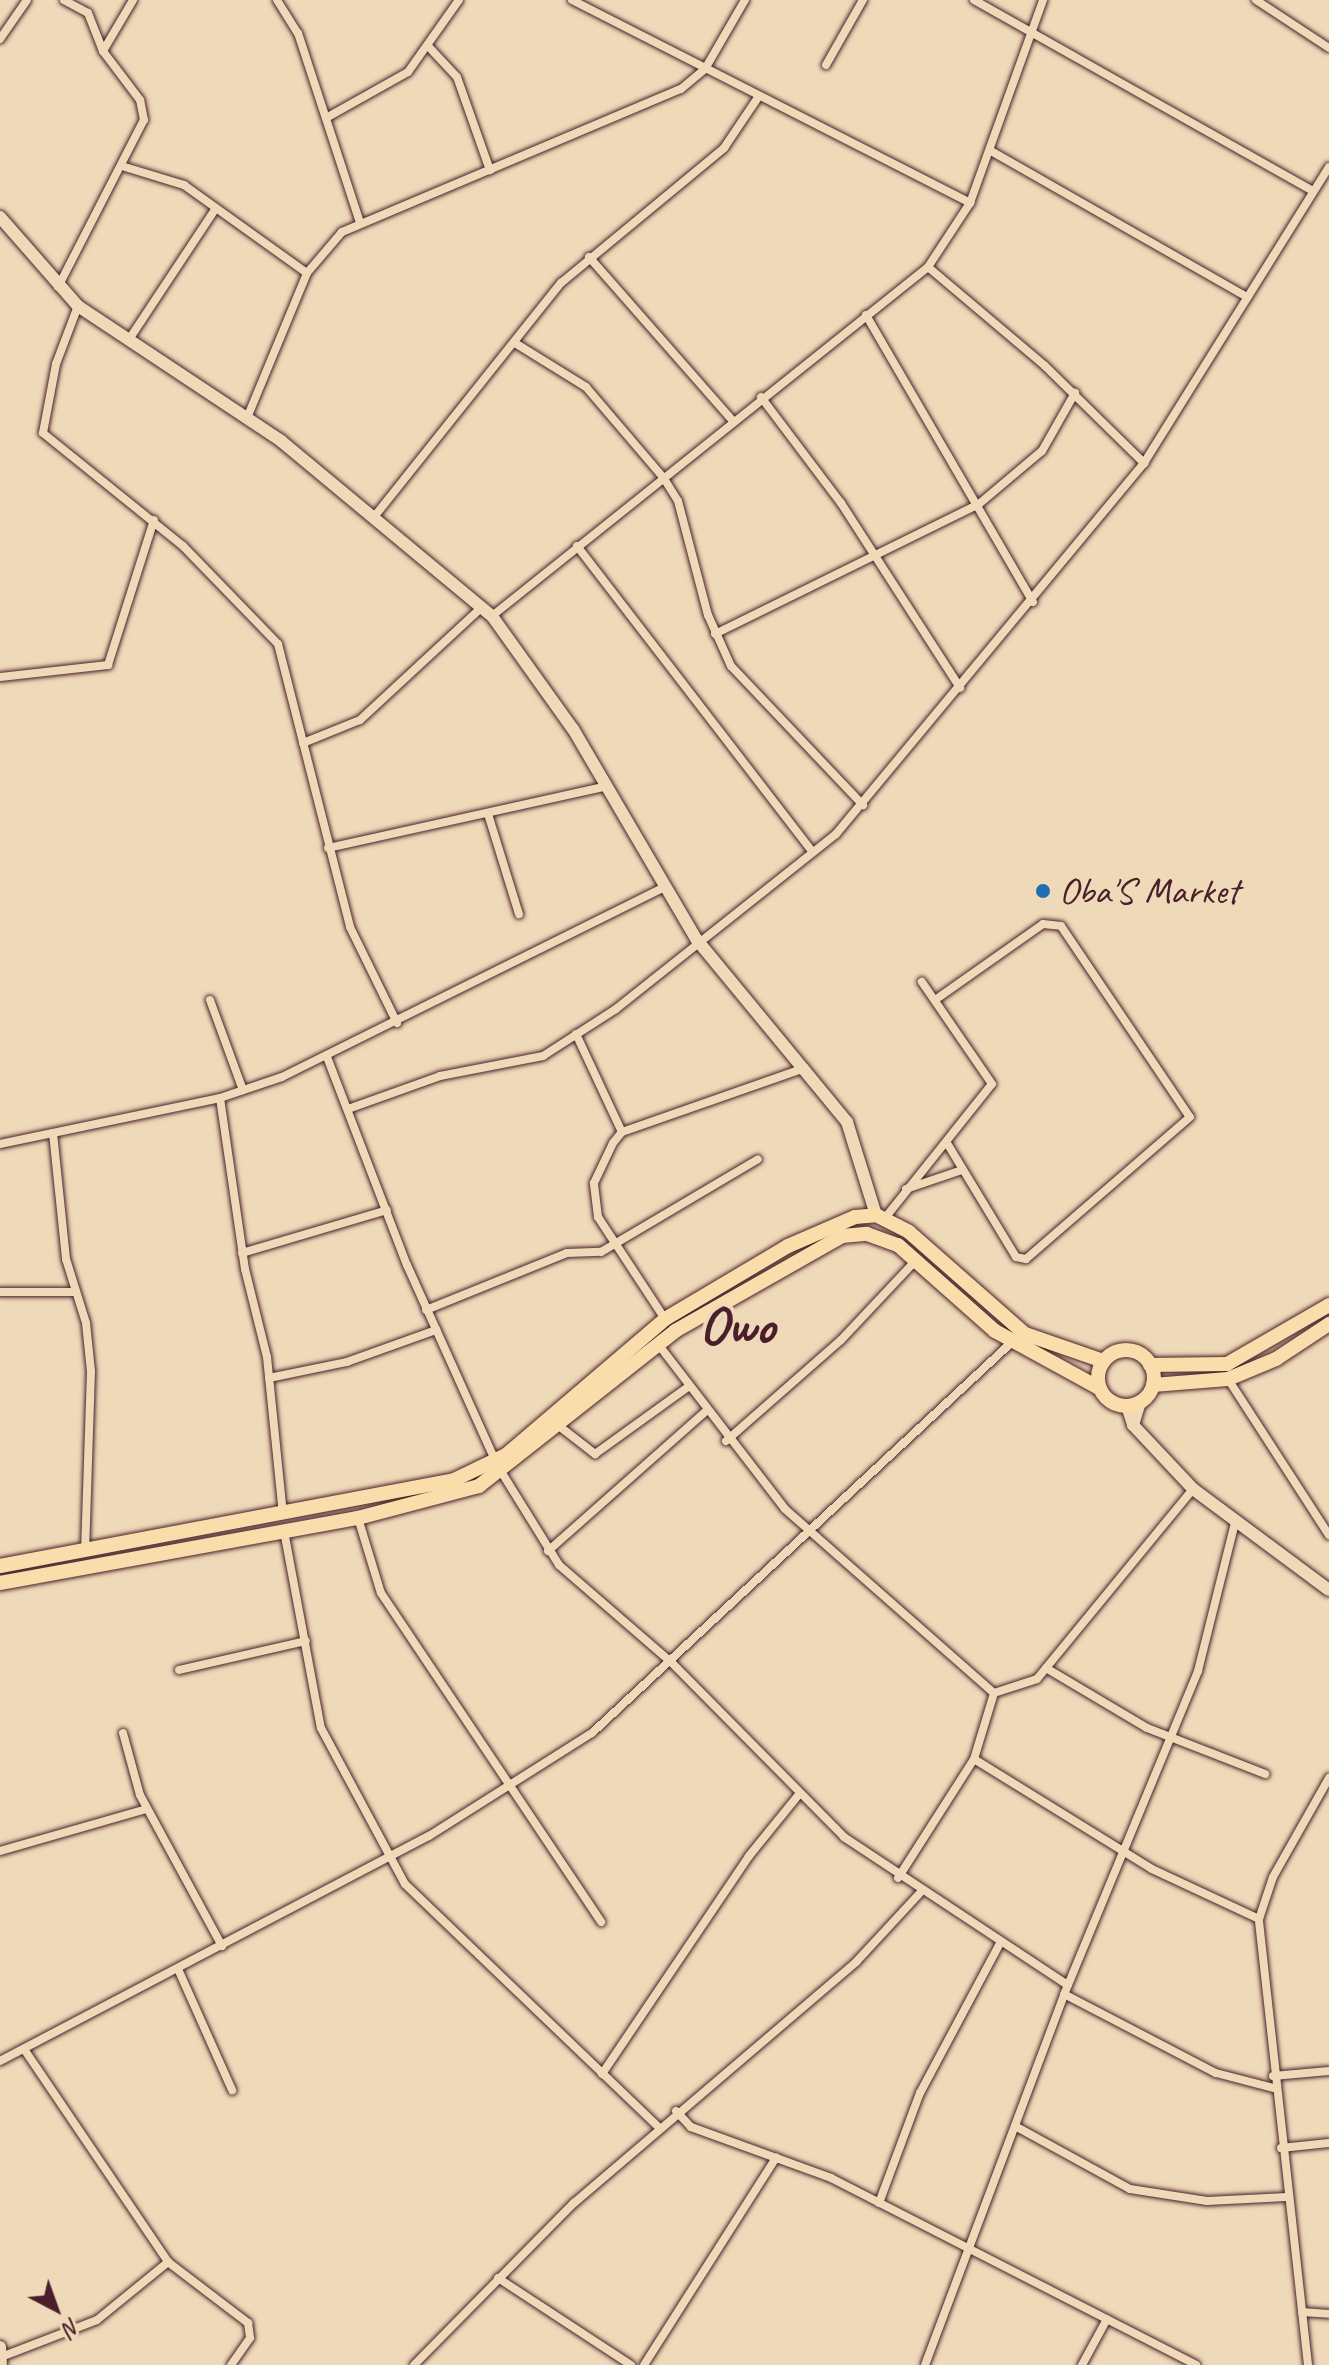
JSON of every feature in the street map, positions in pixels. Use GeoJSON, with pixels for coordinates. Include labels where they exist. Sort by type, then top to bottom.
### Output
{"type":"FeatureCollection","features":[{"type":"Feature","properties":{"kind":"main road"},"geometry":{"type":"LineString","coordinates":[[0,217],[58,288],[78,306],[247,418],[374,517],[487,612],[607,786],[697,940],[806,1068],[856,1138],[881,1217],[1025,1334],[1103,1361],[1128,1350],[1150,1365],[1182,1369],[1236,1361],[1329,1305]]}},
{"type":"Feature","properties":{"kind":"main road"},"geometry":{"type":"LineString","coordinates":[[0,1583],[358,1518],[459,1494],[559,1426],[658,1343],[691,1311],[800,1241],[881,1217]]}},
{"type":"Feature","properties":{"kind":"main road"},"geometry":{"type":"LineString","coordinates":[[0,1566],[402,1494],[499,1467],[665,1319],[691,1311],[842,1236],[884,1237],[917,1259],[1011,1343],[1134,1404]]}},
{"type":"Feature","properties":{"kind":"main road"},"geometry":{"type":"LineString","coordinates":[[1329,1324],[1276,1359],[1228,1379],[1153,1385],[1134,1404],[1133,1425],[1193,1489],[1329,1590]]}},
{"type":"Feature","properties":{"kind":"main road"},"geometry":{"type":"LineString","coordinates":[[1099,1388],[1103,1361]]}},
{"type":"Feature","properties":{"kind":"main road"},"geometry":{"type":"LineString","coordinates":[[1150,1365],[1153,1385]]}},
{"type":"Feature","properties":{"kind":"main road"},"geometry":{"type":"LineString","coordinates":[[0,2347],[1,2365]]}},
{"type":"Feature","properties":{"kind":"street"},"geometry":{"type":"LineString","coordinates":[[0,39],[27,0]]}},
{"type":"Feature","properties":{"kind":"street"},"geometry":{"type":"LineString","coordinates":[[58,288],[125,167],[144,120],[140,100],[103,51],[88,13],[64,0]]}},
{"type":"Feature","properties":{"kind":"street"},"geometry":{"type":"LineString","coordinates":[[103,51],[133,0]]}},
{"type":"Feature","properties":{"kind":"street"},"geometry":{"type":"LineString","coordinates":[[277,0],[298,33],[360,223]]}},
{"type":"Feature","properties":{"kind":"street"},"geometry":{"type":"LineString","coordinates":[[326,118],[392,86],[428,46],[459,0]]}},
{"type":"Feature","properties":{"kind":"street"},"geometry":{"type":"LineString","coordinates":[[572,0],[970,203]]}},
{"type":"Feature","properties":{"kind":"street"},"geometry":{"type":"LineString","coordinates":[[247,418],[307,273],[321,250],[360,223],[658,101],[705,69],[745,0]]}},
{"type":"Feature","properties":{"kind":"street"},"geometry":{"type":"LineString","coordinates":[[826,65],[863,0]]}},
{"type":"Feature","properties":{"kind":"street"},"geometry":{"type":"LineString","coordinates":[[974,0],[1033,30],[1313,191]]}},
{"type":"Feature","properties":{"kind":"street"},"geometry":{"type":"LineString","coordinates":[[303,743],[360,720],[487,612],[577,546],[928,267],[970,203],[1043,0]]}},
{"type":"Feature","properties":{"kind":"street"},"geometry":{"type":"LineString","coordinates":[[1262,2],[1329,48]]}},
{"type":"Feature","properties":{"kind":"street"},"geometry":{"type":"LineString","coordinates":[[428,46],[457,77],[490,170]]}},
{"type":"Feature","properties":{"kind":"street"},"geometry":{"type":"LineString","coordinates":[[374,517],[589,257],[724,148],[759,96]]}},
{"type":"Feature","properties":{"kind":"street"},"geometry":{"type":"LineString","coordinates":[[991,151],[1247,297]]}},
{"type":"Feature","properties":{"kind":"street"},"geometry":{"type":"LineString","coordinates":[[125,167],[164,175],[307,273]]}},
{"type":"Feature","properties":{"kind":"street"},"geometry":{"type":"LineString","coordinates":[[348,1109],[455,1072],[513,1067],[576,1034],[813,852],[863,805],[1033,602],[1144,463],[1329,167]]}},
{"type":"Feature","properties":{"kind":"street"},"geometry":{"type":"LineString","coordinates":[[128,341],[214,211]]}},
{"type":"Feature","properties":{"kind":"street"},"geometry":{"type":"LineString","coordinates":[[589,257],[732,420]]}},
{"type":"Feature","properties":{"kind":"street"},"geometry":{"type":"LineString","coordinates":[[928,267],[1075,393],[1144,463]]}},
{"type":"Feature","properties":{"kind":"street"},"geometry":{"type":"LineString","coordinates":[[78,306],[43,433],[154,520],[278,644],[328,848],[362,960],[397,1023]]}},
{"type":"Feature","properties":{"kind":"street"},"geometry":{"type":"LineString","coordinates":[[866,315],[979,504],[1033,602]]}},
{"type":"Feature","properties":{"kind":"street"},"geometry":{"type":"LineString","coordinates":[[515,343],[586,387],[663,477],[682,512],[715,634],[731,666],[863,805]]}},
{"type":"Feature","properties":{"kind":"street"},"geometry":{"type":"LineString","coordinates":[[715,634],[874,559],[979,504],[1042,451],[1075,393]]}},
{"type":"Feature","properties":{"kind":"street"},"geometry":{"type":"LineString","coordinates":[[761,397],[960,688]]}},
{"type":"Feature","properties":{"kind":"street"},"geometry":{"type":"LineString","coordinates":[[0,677],[108,665],[154,520]]}},
{"type":"Feature","properties":{"kind":"street"},"geometry":{"type":"LineString","coordinates":[[577,546],[813,852]]}},
{"type":"Feature","properties":{"kind":"street"},"geometry":{"type":"LineString","coordinates":[[328,848],[607,786]]}},
{"type":"Feature","properties":{"kind":"street"},"geometry":{"type":"LineString","coordinates":[[488,814],[519,914]]}},
{"type":"Feature","properties":{"kind":"street"},"geometry":{"type":"LineString","coordinates":[[0,1144],[220,1098],[243,1090],[327,1057],[665,887]]}},
{"type":"Feature","properties":{"kind":"street"},"geometry":{"type":"LineString","coordinates":[[935,1000],[1043,924],[1061,926],[1190,1117],[1026,1259],[1016,1257],[959,1171],[947,1143]]}},
{"type":"Feature","properties":{"kind":"street"},"geometry":{"type":"LineString","coordinates":[[881,1217],[901,1190],[947,1143],[992,1084],[922,982]]}},
{"type":"Feature","properties":{"kind":"street"},"geometry":{"type":"LineString","coordinates":[[210,1000],[243,1090]]}},
{"type":"Feature","properties":{"kind":"street"},"geometry":{"type":"LineString","coordinates":[[576,1034],[622,1132]]}},
{"type":"Feature","properties":{"kind":"street"},"geometry":{"type":"LineString","coordinates":[[327,1057],[426,1310],[499,1467],[548,1551],[672,1663],[800,1793],[898,1878],[1000,1943],[1066,1990],[1216,2073],[1274,2088]]}},
{"type":"Feature","properties":{"kind":"street"},"geometry":{"type":"LineString","coordinates":[[665,1319],[614,1245],[593,1191],[622,1132],[806,1068]]}},
{"type":"Feature","properties":{"kind":"street"},"geometry":{"type":"LineString","coordinates":[[220,1098],[242,1253],[269,1378],[283,1515]]}},
{"type":"Feature","properties":{"kind":"street"},"geometry":{"type":"LineString","coordinates":[[53,1133],[74,1292],[86,1323],[91,1371],[85,1550]]}},
{"type":"Feature","properties":{"kind":"street"},"geometry":{"type":"LineString","coordinates":[[426,1310],[553,1257],[614,1245],[758,1159]]}},
{"type":"Feature","properties":{"kind":"street"},"geometry":{"type":"LineString","coordinates":[[901,1190],[959,1171]]}},
{"type":"Feature","properties":{"kind":"street"},"geometry":{"type":"LineString","coordinates":[[242,1253],[387,1210]]}},
{"type":"Feature","properties":{"kind":"street"},"geometry":{"type":"LineString","coordinates":[[726,1441],[841,1340],[917,1259]]}},
{"type":"Feature","properties":{"kind":"street"},"geometry":{"type":"LineString","coordinates":[[0,1292],[74,1292]]}},
{"type":"Feature","properties":{"kind":"street"},"geometry":{"type":"LineString","coordinates":[[269,1378],[347,1362],[436,1330]]}},
{"type":"Feature","properties":{"kind":"street"},"geometry":{"type":"LineString","coordinates":[[658,1343],[726,1441],[812,1535],[994,1693],[1021,1689],[1046,1668],[1193,1489]]}},
{"type":"Feature","properties":{"kind":"street"},"geometry":{"type":"LineString","coordinates":[[0,2061],[388,1857],[508,1790],[592,1733],[812,1535],[1011,1343]]}},
{"type":"Feature","properties":{"kind":"street"},"geometry":{"type":"LineString","coordinates":[[1228,1379],[1329,1535]]}},
{"type":"Feature","properties":{"kind":"street"},"geometry":{"type":"LineString","coordinates":[[559,1426],[595,1454],[688,1387]]}},
{"type":"Feature","properties":{"kind":"street"},"geometry":{"type":"LineString","coordinates":[[548,1551],[705,1412]]}},
{"type":"Feature","properties":{"kind":"street"},"geometry":{"type":"LineString","coordinates":[[358,1518],[374,1581],[508,1790],[601,1922]]}},
{"type":"Feature","properties":{"kind":"street"},"geometry":{"type":"LineString","coordinates":[[925,2365],[1066,1990],[1198,1671],[1235,1523]]}},
{"type":"Feature","properties":{"kind":"street"},"geometry":{"type":"LineString","coordinates":[[284,1531],[321,1728],[388,1857],[424,1905],[658,2127]]}},
{"type":"Feature","properties":{"kind":"street"},"geometry":{"type":"LineString","coordinates":[[179,1670],[306,1641]]}},
{"type":"Feature","properties":{"kind":"street"},"geometry":{"type":"LineString","coordinates":[[1046,1668],[1171,1737],[1265,1774]]}},
{"type":"Feature","properties":{"kind":"street"},"geometry":{"type":"LineString","coordinates":[[898,1878],[974,1759],[994,1693]]}},
{"type":"Feature","properties":{"kind":"street"},"geometry":{"type":"LineString","coordinates":[[123,1733],[146,1809],[222,1946]]}},
{"type":"Feature","properties":{"kind":"street"},"geometry":{"type":"LineString","coordinates":[[974,1759],[1124,1851],[1259,1919]]}},
{"type":"Feature","properties":{"kind":"street"},"geometry":{"type":"LineString","coordinates":[[1308,2365],[1274,2088],[1259,1919],[1273,1877],[1329,1778]]}},
{"type":"Feature","properties":{"kind":"street"},"geometry":{"type":"LineString","coordinates":[[602,2074],[749,1856],[800,1793]]}},
{"type":"Feature","properties":{"kind":"street"},"geometry":{"type":"LineString","coordinates":[[0,1851],[146,1809]]}},
{"type":"Feature","properties":{"kind":"street"},"geometry":{"type":"LineString","coordinates":[[414,2365],[498,2278],[658,2127],[856,1962],[920,1893]]}},
{"type":"Feature","properties":{"kind":"street"},"geometry":{"type":"LineString","coordinates":[[879,2203],[920,2093],[1000,1943]]}},
{"type":"Feature","properties":{"kind":"street"},"geometry":{"type":"LineString","coordinates":[[178,1969],[232,2090]]}},
{"type":"Feature","properties":{"kind":"street"},"geometry":{"type":"LineString","coordinates":[[24,2049],[168,2262],[248,2323],[250,2338],[231,2365]]}},
{"type":"Feature","properties":{"kind":"street"},"geometry":{"type":"LineString","coordinates":[[1273,2076],[1329,2071]]}},
{"type":"Feature","properties":{"kind":"street"},"geometry":{"type":"LineString","coordinates":[[676,2111],[691,2127],[776,2158],[879,2203],[1196,2365]]}},
{"type":"Feature","properties":{"kind":"street"},"geometry":{"type":"LineString","coordinates":[[1015,2126],[1130,2189],[1207,2201],[1287,2197]]}},
{"type":"Feature","properties":{"kind":"street"},"geometry":{"type":"LineString","coordinates":[[1281,2148],[1329,2143]]}},
{"type":"Feature","properties":{"kind":"street"},"geometry":{"type":"LineString","coordinates":[[644,2365],[776,2158]]}},
{"type":"Feature","properties":{"kind":"street"},"geometry":{"type":"LineString","coordinates":[[1,2357],[97,2320],[168,2262]]}},
{"type":"Feature","properties":{"kind":"street"},"geometry":{"type":"LineString","coordinates":[[498,2278],[631,2365]]}},
{"type":"Feature","properties":{"kind":"street"},"geometry":{"type":"LineString","coordinates":[[1302,2312],[1329,2314]]}},
{"type":"Feature","properties":{"kind":"street"},"geometry":{"type":"LineString","coordinates":[[1082,2365],[1107,2319]]}},
{"type":"Feature","properties":{"kind":"place","name":"Oba'S Market"},"geometry":{"type":"Point","coordinates":[1043,891]}},
{"type":"Feature","properties":{"kind":"district","name":"Owo"},"geometry":{"type":"Point","coordinates":[737,1325]}}]}
